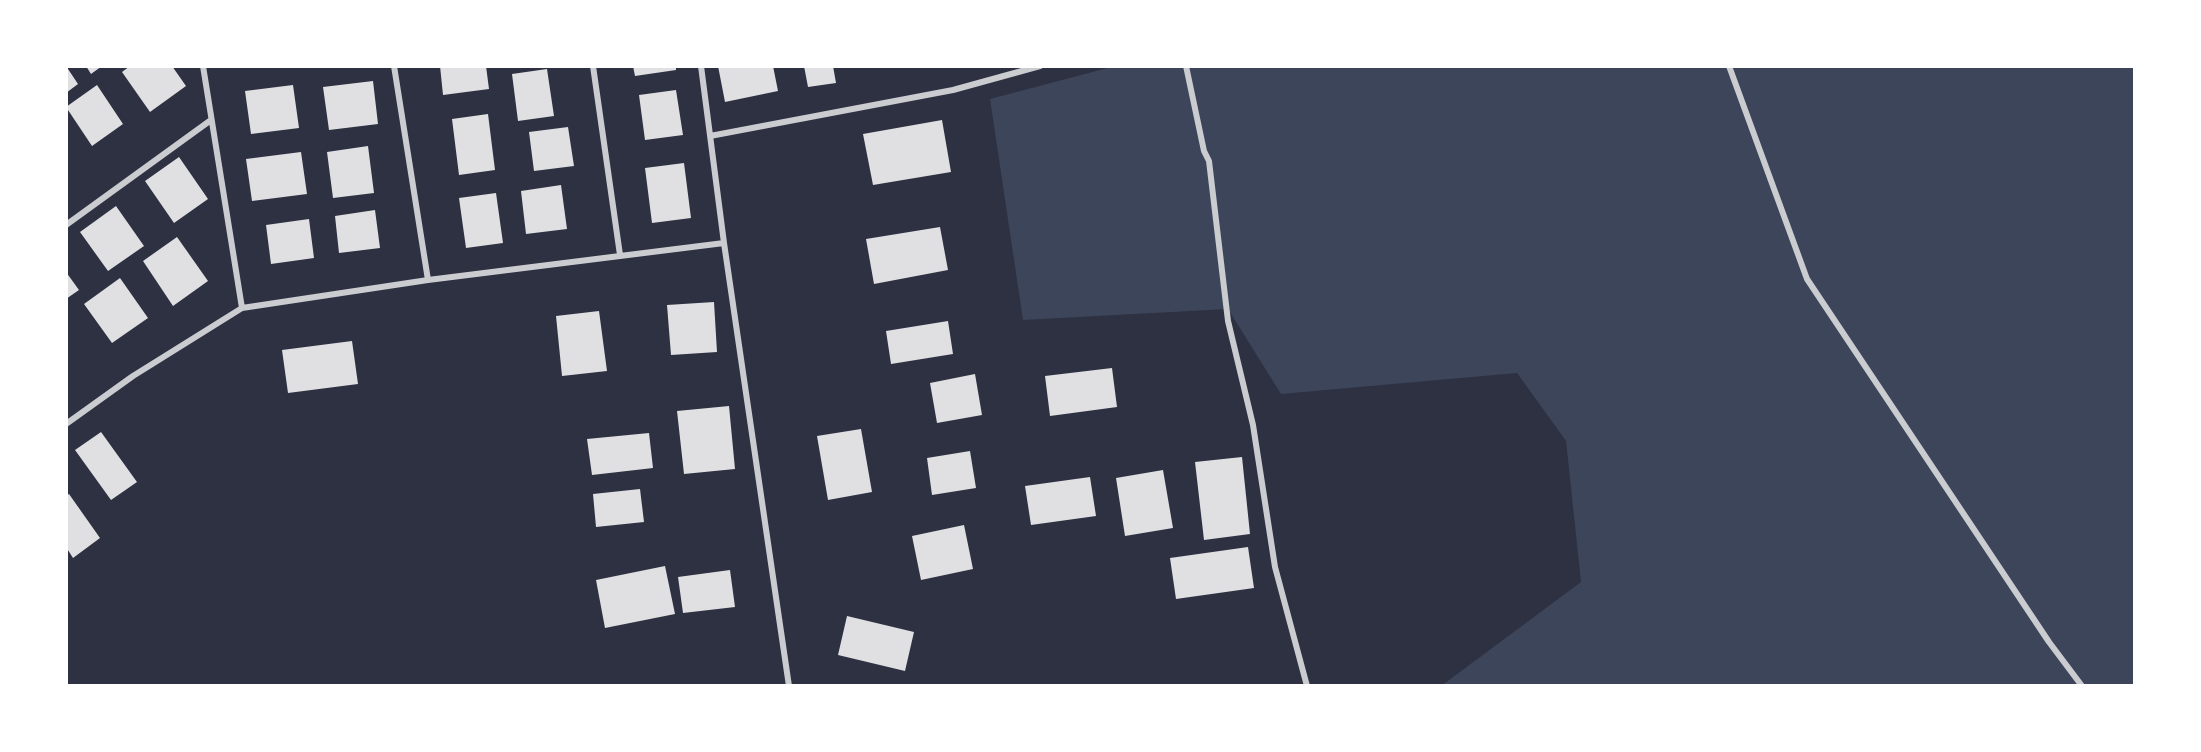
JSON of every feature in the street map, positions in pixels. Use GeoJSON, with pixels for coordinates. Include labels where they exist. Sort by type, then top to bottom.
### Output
{"type":"FeatureCollection","features":[{"type":"Feature","properties":{"kind":"street"},"geometry":{"type":"LineString","coordinates":[[203,66],[242,308]]}},
{"type":"Feature","properties":{"kind":"street"},"geometry":{"type":"LineString","coordinates":[[394,66],[428,280]]}},
{"type":"Feature","properties":{"kind":"street"},"geometry":{"type":"LineString","coordinates":[[593,66],[620,255]]}},
{"type":"Feature","properties":{"kind":"street"},"geometry":{"type":"LineString","coordinates":[[701,66],[724,243],[789,686]]}},
{"type":"Feature","properties":{"kind":"street"},"geometry":{"type":"LineString","coordinates":[[710,136],[953,90],[1040,66]]}},
{"type":"Feature","properties":{"kind":"street"},"geometry":{"type":"LineString","coordinates":[[1186,66],[1204,151],[1209,161],[1228,321],[1253,425],[1275,567],[1307,686]]}},
{"type":"Feature","properties":{"kind":"street"},"geometry":{"type":"LineString","coordinates":[[1729,66],[1808,279],[2043,633],[2082,686]]}},
{"type":"Feature","properties":{"kind":"street"},"geometry":{"type":"LineString","coordinates":[[66,225],[211,120]]}},
{"type":"Feature","properties":{"kind":"street"},"geometry":{"type":"LineString","coordinates":[[66,424],[133,376],[242,308],[428,280],[724,243]]}},
{"type":"Feature","properties":{"kind":"shaded area"},"geometry":{"type":"Polygon","coordinates":[[[1115,66],[2135,66],[2135,686],[1441,686],[1581,582],[1566,441],[1517,373],[1281,394],[1228,309],[1023,320],[990,99],[1115,66]]]}},
{"type":"Feature","properties":{"kind":"building"},"geometry":{"type":"Polygon","coordinates":[[[66,66],[78,84],[66,93],[66,66]]]}},
{"type":"Feature","properties":{"kind":"building"},"geometry":{"type":"Polygon","coordinates":[[[86,66],[102,66],[91,74],[86,66]]]}},
{"type":"Feature","properties":{"kind":"building"},"geometry":{"type":"Polygon","coordinates":[[[130,66],[172,66],[186,86],[150,112],[122,72],[130,66]]]}},
{"type":"Feature","properties":{"kind":"building"},"geometry":{"type":"Polygon","coordinates":[[[440,66],[486,66],[489,89],[443,95],[440,66]]]}},
{"type":"Feature","properties":{"kind":"building"},"geometry":{"type":"Polygon","coordinates":[[[633,66],[676,66],[676,70],[635,76],[633,66]]]}},
{"type":"Feature","properties":{"kind":"building"},"geometry":{"type":"Polygon","coordinates":[[[718,66],[773,66],[778,91],[725,102],[718,66]]]}},
{"type":"Feature","properties":{"kind":"building"},"geometry":{"type":"Polygon","coordinates":[[[804,66],[833,66],[836,83],[808,87],[804,66]]]}},
{"type":"Feature","properties":{"kind":"building"},"geometry":{"type":"Polygon","coordinates":[[[547,69],[554,116],[518,121],[512,74],[547,69]]]}},
{"type":"Feature","properties":{"kind":"building"},"geometry":{"type":"Polygon","coordinates":[[[373,81],[378,124],[329,130],[323,87],[373,81]]]}},
{"type":"Feature","properties":{"kind":"building"},"geometry":{"type":"Polygon","coordinates":[[[97,85],[123,124],[92,146],[66,107],[97,85]]]}},
{"type":"Feature","properties":{"kind":"building"},"geometry":{"type":"Polygon","coordinates":[[[293,85],[299,128],[251,134],[245,91],[293,85]]]}},
{"type":"Feature","properties":{"kind":"building"},"geometry":{"type":"Polygon","coordinates":[[[676,90],[683,135],[645,140],[639,95],[676,90]]]}},
{"type":"Feature","properties":{"kind":"building"},"geometry":{"type":"Polygon","coordinates":[[[488,114],[495,170],[459,175],[452,119],[488,114]]]}},
{"type":"Feature","properties":{"kind":"building"},"geometry":{"type":"Polygon","coordinates":[[[942,120],[951,172],[873,185],[863,134],[942,120]]]}},
{"type":"Feature","properties":{"kind":"building"},"geometry":{"type":"Polygon","coordinates":[[[568,127],[574,166],[534,171],[529,132],[568,127]]]}},
{"type":"Feature","properties":{"kind":"building"},"geometry":{"type":"Polygon","coordinates":[[[368,146],[374,193],[333,198],[327,152],[368,146]]]}},
{"type":"Feature","properties":{"kind":"building"},"geometry":{"type":"Polygon","coordinates":[[[301,152],[307,194],[252,201],[246,159],[301,152]]]}},
{"type":"Feature","properties":{"kind":"building"},"geometry":{"type":"Polygon","coordinates":[[[179,157],[208,199],[174,223],[145,181],[179,157]]]}},
{"type":"Feature","properties":{"kind":"building"},"geometry":{"type":"Polygon","coordinates":[[[684,163],[691,218],[652,223],[645,168],[684,163]]]}},
{"type":"Feature","properties":{"kind":"building"},"geometry":{"type":"Polygon","coordinates":[[[561,185],[567,229],[526,234],[521,191],[561,185]]]}},
{"type":"Feature","properties":{"kind":"building"},"geometry":{"type":"Polygon","coordinates":[[[496,193],[503,243],[466,248],[459,198],[496,193]]]}},
{"type":"Feature","properties":{"kind":"building"},"geometry":{"type":"Polygon","coordinates":[[[116,206],[144,246],[108,271],[80,232],[116,206]]]}},
{"type":"Feature","properties":{"kind":"building"},"geometry":{"type":"Polygon","coordinates":[[[375,210],[380,248],[339,253],[335,216],[375,210]]]}},
{"type":"Feature","properties":{"kind":"building"},"geometry":{"type":"Polygon","coordinates":[[[309,219],[314,258],[271,264],[266,225],[309,219]]]}},
{"type":"Feature","properties":{"kind":"building"},"geometry":{"type":"Polygon","coordinates":[[[940,227],[948,270],[874,284],[866,239],[940,227]]]}},
{"type":"Feature","properties":{"kind":"building"},"geometry":{"type":"Polygon","coordinates":[[[177,237],[208,281],[173,306],[143,261],[177,237]]]}},
{"type":"Feature","properties":{"kind":"building"},"geometry":{"type":"Polygon","coordinates":[[[66,272],[79,290],[66,299],[66,272]]]}},
{"type":"Feature","properties":{"kind":"building"},"geometry":{"type":"Polygon","coordinates":[[[120,278],[148,318],[112,343],[84,304],[120,278]]]}},
{"type":"Feature","properties":{"kind":"building"},"geometry":{"type":"Polygon","coordinates":[[[714,302],[717,352],[671,355],[667,305],[714,302]]]}},
{"type":"Feature","properties":{"kind":"building"},"geometry":{"type":"Polygon","coordinates":[[[599,311],[607,371],[562,376],[556,316],[599,311]]]}},
{"type":"Feature","properties":{"kind":"building"},"geometry":{"type":"Polygon","coordinates":[[[948,321],[953,354],[891,364],[886,331],[948,321]]]}},
{"type":"Feature","properties":{"kind":"building"},"geometry":{"type":"Polygon","coordinates":[[[352,341],[358,384],[288,393],[282,350],[352,341]]]}},
{"type":"Feature","properties":{"kind":"building"},"geometry":{"type":"Polygon","coordinates":[[[1112,368],[1117,407],[1050,416],[1045,376],[1112,368]]]}},
{"type":"Feature","properties":{"kind":"building"},"geometry":{"type":"Polygon","coordinates":[[[975,374],[982,415],[937,423],[930,383],[975,374]]]}},
{"type":"Feature","properties":{"kind":"building"},"geometry":{"type":"Polygon","coordinates":[[[729,406],[735,469],[684,474],[677,411],[729,406]]]}},
{"type":"Feature","properties":{"kind":"building"},"geometry":{"type":"Polygon","coordinates":[[[861,429],[872,492],[828,500],[817,436],[861,429]]]}},
{"type":"Feature","properties":{"kind":"building"},"geometry":{"type":"Polygon","coordinates":[[[101,432],[137,482],[111,500],[75,450],[101,432]]]}},
{"type":"Feature","properties":{"kind":"building"},"geometry":{"type":"Polygon","coordinates":[[[649,433],[653,468],[592,475],[587,439],[649,433]]]}},
{"type":"Feature","properties":{"kind":"building"},"geometry":{"type":"Polygon","coordinates":[[[970,451],[976,488],[932,495],[927,458],[970,451]]]}},
{"type":"Feature","properties":{"kind":"building"},"geometry":{"type":"Polygon","coordinates":[[[1242,457],[1250,534],[1204,540],[1195,462],[1242,457]]]}},
{"type":"Feature","properties":{"kind":"building"},"geometry":{"type":"Polygon","coordinates":[[[1163,470],[1173,528],[1125,536],[1116,478],[1163,470]]]}},
{"type":"Feature","properties":{"kind":"building"},"geometry":{"type":"Polygon","coordinates":[[[1090,477],[1096,516],[1031,525],[1025,486],[1090,477]]]}},
{"type":"Feature","properties":{"kind":"building"},"geometry":{"type":"Polygon","coordinates":[[[640,489],[644,522],[596,527],[593,494],[640,489]]]}},
{"type":"Feature","properties":{"kind":"building"},"geometry":{"type":"Polygon","coordinates":[[[69,494],[100,538],[73,558],[66,547],[66,496],[69,494]]]}},
{"type":"Feature","properties":{"kind":"building"},"geometry":{"type":"Polygon","coordinates":[[[964,525],[973,569],[921,580],[912,536],[964,525]]]}},
{"type":"Feature","properties":{"kind":"building"},"geometry":{"type":"Polygon","coordinates":[[[1248,547],[1254,588],[1176,599],[1170,558],[1248,547]]]}},
{"type":"Feature","properties":{"kind":"building"},"geometry":{"type":"Polygon","coordinates":[[[665,566],[675,614],[605,628],[596,580],[665,566]]]}},
{"type":"Feature","properties":{"kind":"building"},"geometry":{"type":"Polygon","coordinates":[[[730,570],[735,607],[683,613],[678,577],[730,570]]]}},
{"type":"Feature","properties":{"kind":"building"},"geometry":{"type":"Polygon","coordinates":[[[847,616],[914,632],[905,671],[838,655],[847,616]]]}}]}
